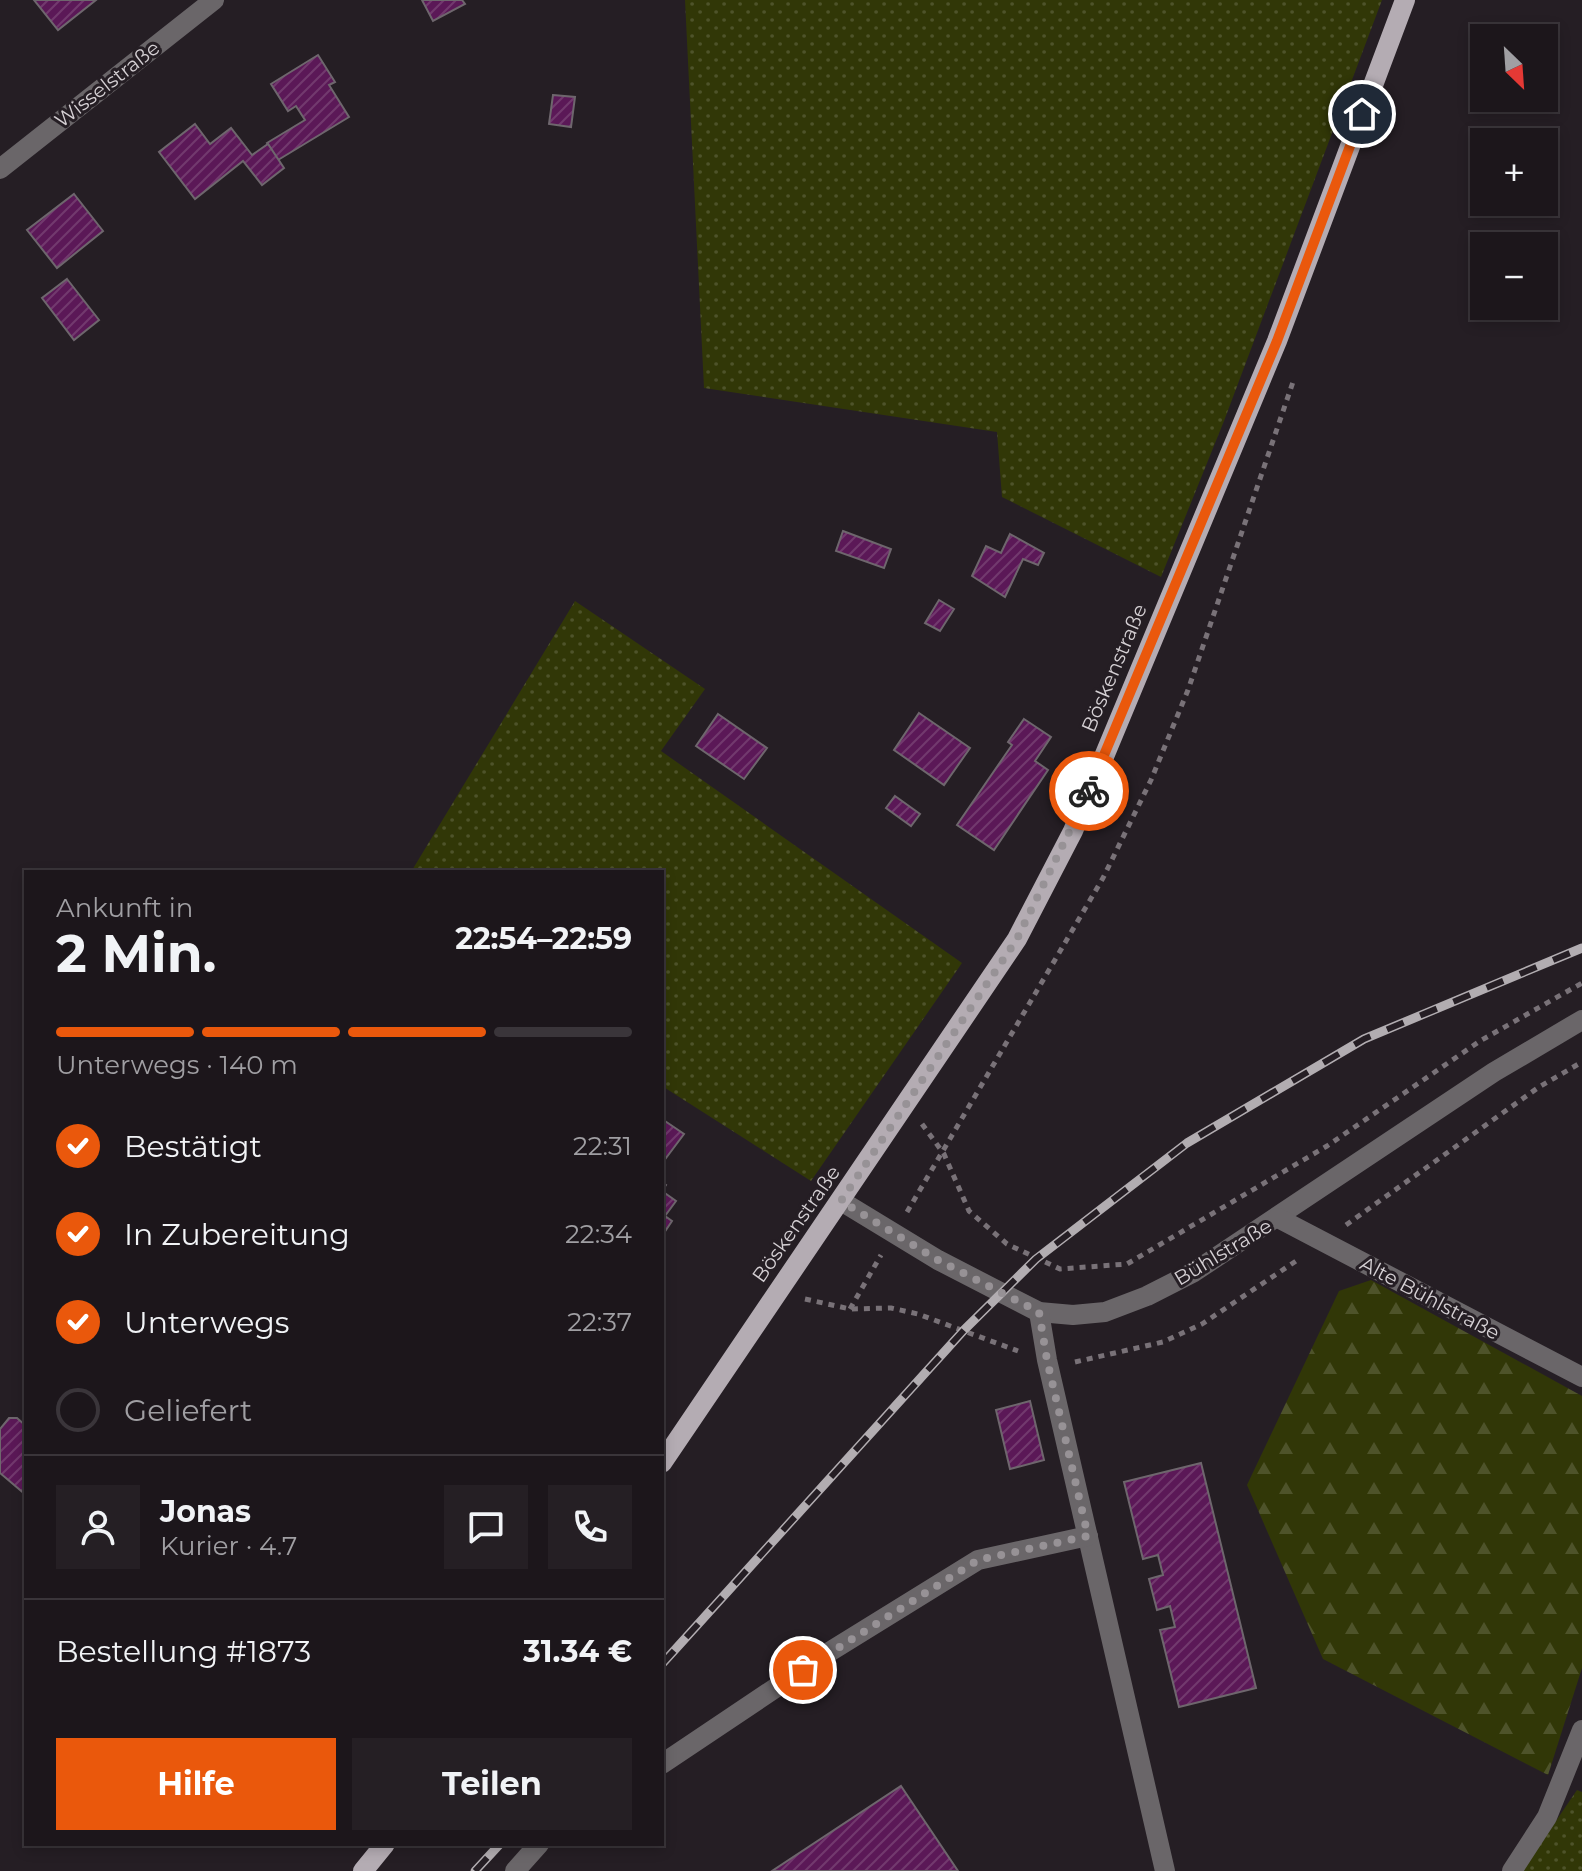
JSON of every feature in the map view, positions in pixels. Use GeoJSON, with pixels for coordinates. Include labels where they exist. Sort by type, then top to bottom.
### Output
{"type":"FeatureCollection","features":[{"type":"Feature","properties":{"kind":"main road","name":"Böskenstraße"},"geometry":{"type":"LineString","coordinates":[[664,1460],[1017,939],[1073,831],[1277,341],[1405,0]]}},
{"type":"Feature","properties":{"kind":"main road"},"geometry":{"type":"LineString","coordinates":[[363,1871],[383,1846]]}},
{"type":"Feature","properties":{"kind":"street","name":"Wisselstraße"},"geometry":{"type":"LineString","coordinates":[[0,169],[214,0]]}},
{"type":"Feature","properties":{"kind":"street","name":"Bühlstraße"},"geometry":{"type":"LineString","coordinates":[[841,1201],[938,1260],[1039,1312],[1073,1315],[1105,1312],[1147,1296],[1278,1218],[1494,1072],[1582,1020]]}},
{"type":"Feature","properties":{"kind":"street","name":"Alte Bühlstraße"},"geometry":{"type":"LineString","coordinates":[[1278,1218],[1582,1377]]}},
{"type":"Feature","properties":{"kind":"street"},"geometry":{"type":"LineString","coordinates":[[1039,1312],[1047,1360],[1165,1871]]}},
{"type":"Feature","properties":{"kind":"street"},"geometry":{"type":"LineString","coordinates":[[664,1763],[826,1654],[978,1560],[1088,1536]]}},
{"type":"Feature","properties":{"kind":"street"},"geometry":{"type":"LineString","coordinates":[[1512,1871],[1547,1817],[1582,1730]]}},
{"type":"Feature","properties":{"kind":"street"},"geometry":{"type":"LineString","coordinates":[[515,1871],[537,1846]]}},
{"type":"Feature","properties":{"kind":"path"},"geometry":{"type":"LineString","coordinates":[[907,1105],[944,1154],[969,1211],[994,1235],[1060,1269],[1127,1264],[1327,1146],[1480,1041],[1582,983]]}},
{"type":"Feature","properties":{"kind":"green space"},"geometry":{"type":"Polygon","coordinates":[[[685,0],[1382,0],[1224,421],[1161,577],[1002,497],[997,432],[704,388],[685,0]]]}},
{"type":"Feature","properties":{"kind":"green space"},"geometry":{"type":"Polygon","coordinates":[[[575,601],[705,689],[661,751],[962,963],[811,1181],[664,1087],[664,870],[412,870],[575,601]]]}},
{"type":"Feature","properties":{"kind":"green space"},"geometry":{"type":"Polygon","coordinates":[[[1371,1280],[1582,1396],[1582,1668],[1548,1775],[1323,1659],[1247,1485],[1339,1291],[1371,1280]]]}},
{"type":"Feature","properties":{"kind":"green space"},"geometry":{"type":"Polygon","coordinates":[[[1577,1790],[1582,1792],[1582,1871],[1522,1871],[1577,1790]]]}},
{"type":"Feature","properties":{"kind":"building"},"geometry":{"type":"Polygon","coordinates":[[[34,0],[96,0],[58,30],[34,0]]]}},
{"type":"Feature","properties":{"kind":"building"},"geometry":{"type":"Polygon","coordinates":[[[422,0],[462,0],[465,4],[433,21],[422,0]]]}},
{"type":"Feature","properties":{"kind":"building"},"geometry":{"type":"Polygon","coordinates":[[[318,55],[335,82],[329,85],[349,117],[278,160],[267,143],[305,120],[296,106],[288,111],[271,84],[318,55]]]}},
{"type":"Feature","properties":{"kind":"building"},"geometry":{"type":"Polygon","coordinates":[[[553,95],[575,97],[571,127],[549,124],[553,95]]]}},
{"type":"Feature","properties":{"kind":"building"},"geometry":{"type":"Polygon","coordinates":[[[195,124],[210,144],[231,128],[252,155],[268,144],[284,168],[262,185],[243,161],[195,199],[159,152],[195,124]]]}},
{"type":"Feature","properties":{"kind":"building"},"geometry":{"type":"Polygon","coordinates":[[[74,194],[103,231],[57,268],[27,230],[74,194]]]}},
{"type":"Feature","properties":{"kind":"building"},"geometry":{"type":"Polygon","coordinates":[[[67,279],[99,320],[74,340],[42,298],[67,279]]]}},
{"type":"Feature","properties":{"kind":"building"},"geometry":{"type":"Polygon","coordinates":[[[843,531],[891,549],[884,568],[836,551],[843,531]]]}},
{"type":"Feature","properties":{"kind":"building"},"geometry":{"type":"Polygon","coordinates":[[[1010,534],[1044,553],[1038,565],[1023,559],[1005,597],[972,576],[986,546],[1001,553],[1010,534]]]}},
{"type":"Feature","properties":{"kind":"building"},"geometry":{"type":"Polygon","coordinates":[[[939,600],[954,609],[940,631],[925,623],[939,600]]]}},
{"type":"Feature","properties":{"kind":"building"},"geometry":{"type":"Polygon","coordinates":[[[919,713],[970,748],[944,785],[894,750],[919,713]]]}},
{"type":"Feature","properties":{"kind":"building"},"geometry":{"type":"Polygon","coordinates":[[[718,714],[767,748],[744,779],[696,746],[718,714]]]}},
{"type":"Feature","properties":{"kind":"building"},"geometry":{"type":"Polygon","coordinates":[[[1024,719],[1051,737],[1035,761],[1048,770],[994,850],[957,825],[1012,745],[1008,742],[1024,719]]]}},
{"type":"Feature","properties":{"kind":"building"},"geometry":{"type":"Polygon","coordinates":[[[895,796],[920,814],[911,826],[886,808],[895,796]]]}},
{"type":"Feature","properties":{"kind":"building"},"geometry":{"type":"Polygon","coordinates":[[[664,1120],[684,1134],[664,1161],[664,1120]]]}},
{"type":"Feature","properties":{"kind":"building"},"geometry":{"type":"Polygon","coordinates":[[[664,1192],[676,1201],[665,1216],[672,1221],[664,1233],[664,1192]]]}},
{"type":"Feature","properties":{"kind":"building"},"geometry":{"type":"Polygon","coordinates":[[[1030,1401],[1044,1460],[1010,1469],[996,1410],[1030,1401]]]}},
{"type":"Feature","properties":{"kind":"building"},"geometry":{"type":"Polygon","coordinates":[[[9,1418],[17,1418],[24,1424],[24,1493],[0,1473],[0,1429],[9,1418]]]}},
{"type":"Feature","properties":{"kind":"building"},"geometry":{"type":"Polygon","coordinates":[[[1201,1463],[1256,1688],[1179,1707],[1160,1630],[1175,1627],[1170,1606],[1157,1610],[1149,1579],[1163,1575],[1158,1555],[1143,1559],[1124,1482],[1201,1463]]]}},
{"type":"Feature","properties":{"kind":"building"},"geometry":{"type":"Polygon","coordinates":[[[901,1786],[958,1871],[772,1871],[901,1786]]]}},
{"type":"Feature","properties":{"kind":"railway"},"geometry":{"type":"LineString","coordinates":[[664,1662],[964,1330],[1036,1259],[1187,1143],[1364,1039],[1582,948]]}},
{"type":"Feature","properties":{"kind":"railway"},"geometry":{"type":"LineString","coordinates":[[475,1871],[498,1846]]}},
{"type":"Feature","properties":{"kind":"way so far"},"geometry":{"type":"LineString","coordinates":[[803,1670],[978,1560],[1088,1536],[1047,1360],[1039,1312],[938,1260],[841,1201],[1017,939],[1073,831],[1089,791]]}},
{"type":"Feature","properties":{"kind":"route"},"geometry":{"type":"LineString","coordinates":[[1089,791],[1277,341],[1362,114]]}}]}
